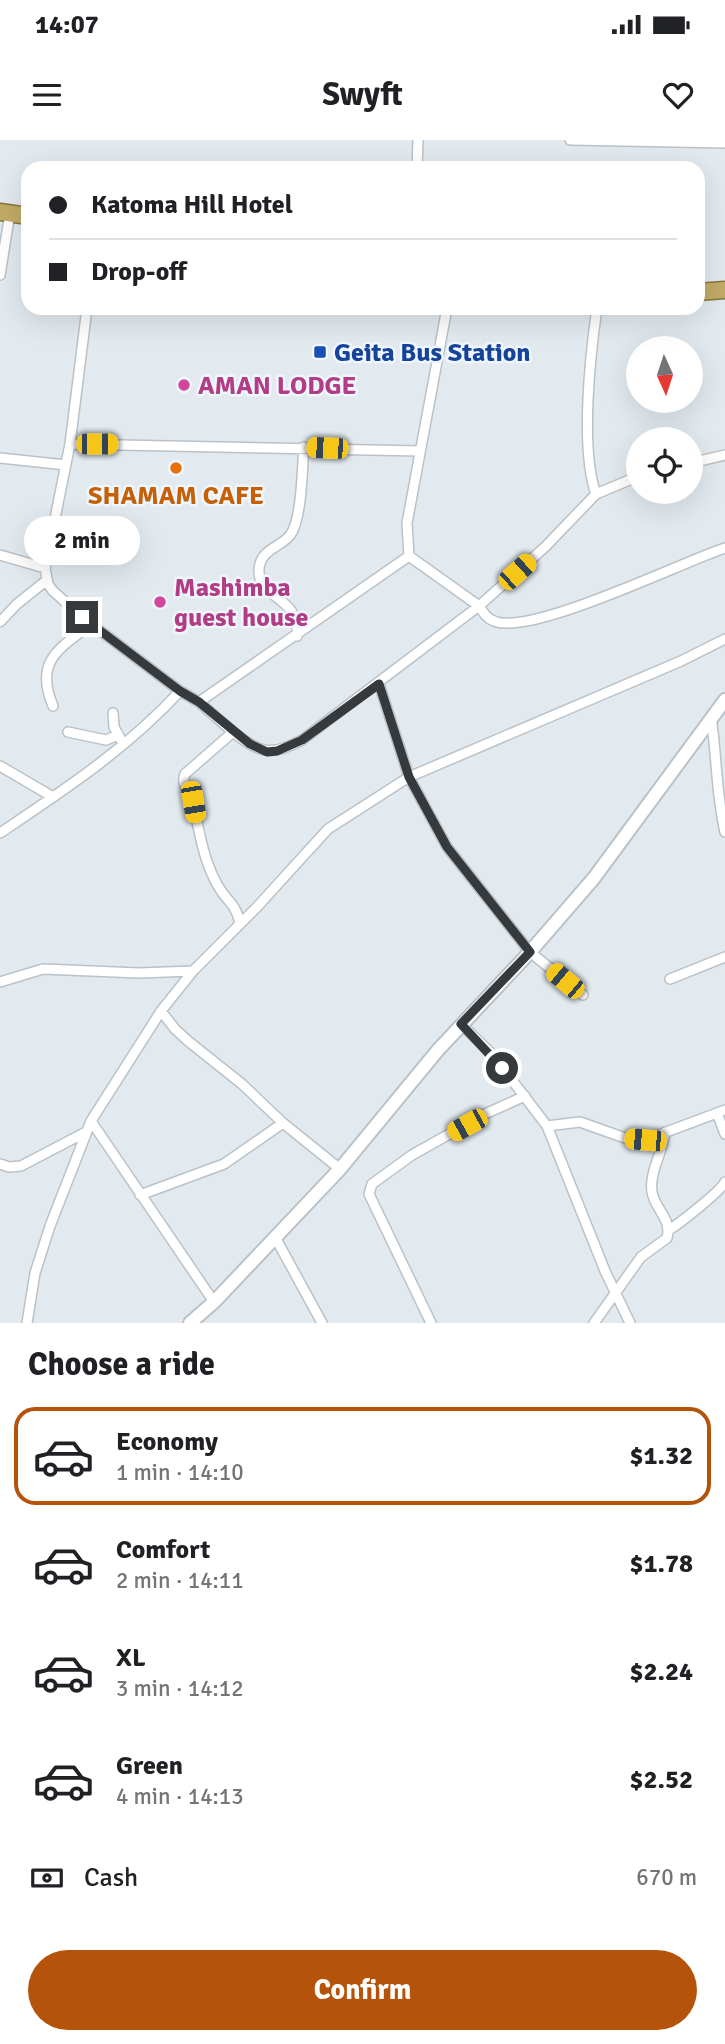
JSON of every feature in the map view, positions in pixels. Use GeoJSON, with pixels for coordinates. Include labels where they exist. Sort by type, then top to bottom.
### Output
{"type":"FeatureCollection","features":[{"type":"Feature","properties":{"kind":"highway"},"geometry":{"type":"LineString","coordinates":[[705,291],[725,290]]}},
{"type":"Feature","properties":{"kind":"main road"},"geometry":{"type":"LineString","coordinates":[[192,1323],[340,1169],[461,1024],[530,952],[594,878],[725,700]]}},
{"type":"Feature","properties":{"kind":"street"},"geometry":{"type":"LineString","coordinates":[[417,161],[418,140]]}},
{"type":"Feature","properties":{"kind":"street"},"geometry":{"type":"LineString","coordinates":[[570,140],[725,143]]}},
{"type":"Feature","properties":{"kind":"street"},"geometry":{"type":"LineString","coordinates":[[0,275],[5,213]]}},
{"type":"Feature","properties":{"kind":"street"},"geometry":{"type":"LineString","coordinates":[[86,315],[70,444],[45,568],[47,580],[54,591],[91,624],[180,691],[199,702],[233,732],[267,752],[288,748],[379,684],[479,606],[545,547],[596,494],[626,481]]}},
{"type":"Feature","properties":{"kind":"street"},"geometry":{"type":"LineString","coordinates":[[409,556],[407,523],[446,315]]}},
{"type":"Feature","properties":{"kind":"street"},"geometry":{"type":"LineString","coordinates":[[596,315],[589,425],[590,471],[596,494]]}},
{"type":"Feature","properties":{"kind":"street"},"geometry":{"type":"LineString","coordinates":[[70,444],[421,451]]}},
{"type":"Feature","properties":{"kind":"street"},"geometry":{"type":"LineString","coordinates":[[297,636],[298,626],[292,610],[268,590],[259,571],[260,561],[265,553],[292,532],[301,491],[304,447]]}},
{"type":"Feature","properties":{"kind":"street"},"geometry":{"type":"LineString","coordinates":[[703,460],[725,455]]}},
{"type":"Feature","properties":{"kind":"street"},"geometry":{"type":"LineString","coordinates":[[0,458],[66,465]]}},
{"type":"Feature","properties":{"kind":"street"},"geometry":{"type":"LineString","coordinates":[[409,556],[479,606],[487,617],[496,623],[520,622],[572,609],[725,548]]}},
{"type":"Feature","properties":{"kind":"street"},"geometry":{"type":"LineString","coordinates":[[0,555],[45,568]]}},
{"type":"Feature","properties":{"kind":"street"},"geometry":{"type":"LineString","coordinates":[[199,702],[409,556]]}},
{"type":"Feature","properties":{"kind":"street"},"geometry":{"type":"LineString","coordinates":[[0,622],[47,580]]}},
{"type":"Feature","properties":{"kind":"street"},"geometry":{"type":"LineString","coordinates":[[53,706],[46,685],[48,663],[69,641],[91,624]]}},
{"type":"Feature","properties":{"kind":"street"},"geometry":{"type":"LineString","coordinates":[[27,1323],[39,1261],[50,1226],[91,1121],[161,1010],[193,971],[328,829],[409,777],[669,666],[725,639]]}},
{"type":"Feature","properties":{"kind":"street"},"geometry":{"type":"LineString","coordinates":[[379,684],[409,777],[447,847],[530,952],[583,995]]}},
{"type":"Feature","properties":{"kind":"street"},"geometry":{"type":"LineString","coordinates":[[0,832],[53,797],[124,744],[157,716],[180,691]]}},
{"type":"Feature","properties":{"kind":"street"},"geometry":{"type":"LineString","coordinates":[[113,713],[118,735],[124,744]]}},
{"type":"Feature","properties":{"kind":"street"},"geometry":{"type":"LineString","coordinates":[[712,717],[720,744],[716,780],[724,825]]}},
{"type":"Feature","properties":{"kind":"street"},"geometry":{"type":"LineString","coordinates":[[68,732],[106,740],[118,735]]}},
{"type":"Feature","properties":{"kind":"street"},"geometry":{"type":"LineString","coordinates":[[233,732],[185,774],[183,779],[193,802],[201,846],[217,884],[234,903],[240,923]]}},
{"type":"Feature","properties":{"kind":"street"},"geometry":{"type":"LineString","coordinates":[[0,766],[53,797]]}},
{"type":"Feature","properties":{"kind":"street"},"geometry":{"type":"LineString","coordinates":[[670,979],[725,957]]}},
{"type":"Feature","properties":{"kind":"street"},"geometry":{"type":"LineString","coordinates":[[0,982],[43,969],[139,974],[193,971]]}},
{"type":"Feature","properties":{"kind":"street"},"geometry":{"type":"LineString","coordinates":[[161,1010],[188,1041],[340,1169]]}},
{"type":"Feature","properties":{"kind":"street"},"geometry":{"type":"LineString","coordinates":[[461,1024],[492,1054],[547,1126],[605,1271],[630,1323]]}},
{"type":"Feature","properties":{"kind":"street"},"geometry":{"type":"LineString","coordinates":[[431,1323],[369,1194],[372,1184],[411,1156],[485,1114],[525,1096]]}},
{"type":"Feature","properties":{"kind":"street"},"geometry":{"type":"LineString","coordinates":[[547,1126],[580,1122],[625,1138],[645,1140],[721,1111],[725,1134]]}},
{"type":"Feature","properties":{"kind":"street"},"geometry":{"type":"LineString","coordinates":[[91,1121],[214,1302]]}},
{"type":"Feature","properties":{"kind":"street"},"geometry":{"type":"LineString","coordinates":[[141,1195],[224,1164],[283,1123]]}},
{"type":"Feature","properties":{"kind":"street"},"geometry":{"type":"LineString","coordinates":[[0,1164],[9,1167],[21,1166],[86,1132]]}},
{"type":"Feature","properties":{"kind":"street"},"geometry":{"type":"LineString","coordinates":[[594,1323],[641,1257],[667,1238],[669,1224],[652,1190],[665,1132]]}},
{"type":"Feature","properties":{"kind":"street"},"geometry":{"type":"LineString","coordinates":[[669,1230],[715,1195],[725,1182]]}},
{"type":"Feature","properties":{"kind":"street"},"geometry":{"type":"LineString","coordinates":[[275,1237],[322,1323]]}},
{"type":"Feature","properties":{"kind":"place","name":"Geita Bus Station"},"geometry":{"type":"Point","coordinates":[320,352]}},
{"type":"Feature","properties":{"kind":"place","name":"AMAN LODGE"},"geometry":{"type":"Point","coordinates":[184,385]}},
{"type":"Feature","properties":{"kind":"place","name":"SHAMAM CAFE"},"geometry":{"type":"Point","coordinates":[176,468]}},
{"type":"Feature","properties":{"kind":"place","name":"Mashimba guest house"},"geometry":{"type":"Point","coordinates":[160,602]}},
{"type":"Feature","properties":{"kind":"route"},"geometry":{"type":"LineString","coordinates":[[82,617],[180,691],[199,702],[233,732],[267,752],[288,748],[302,740],[379,684],[409,777],[447,847],[530,952],[461,1024],[492,1054],[502,1068]]}}]}
